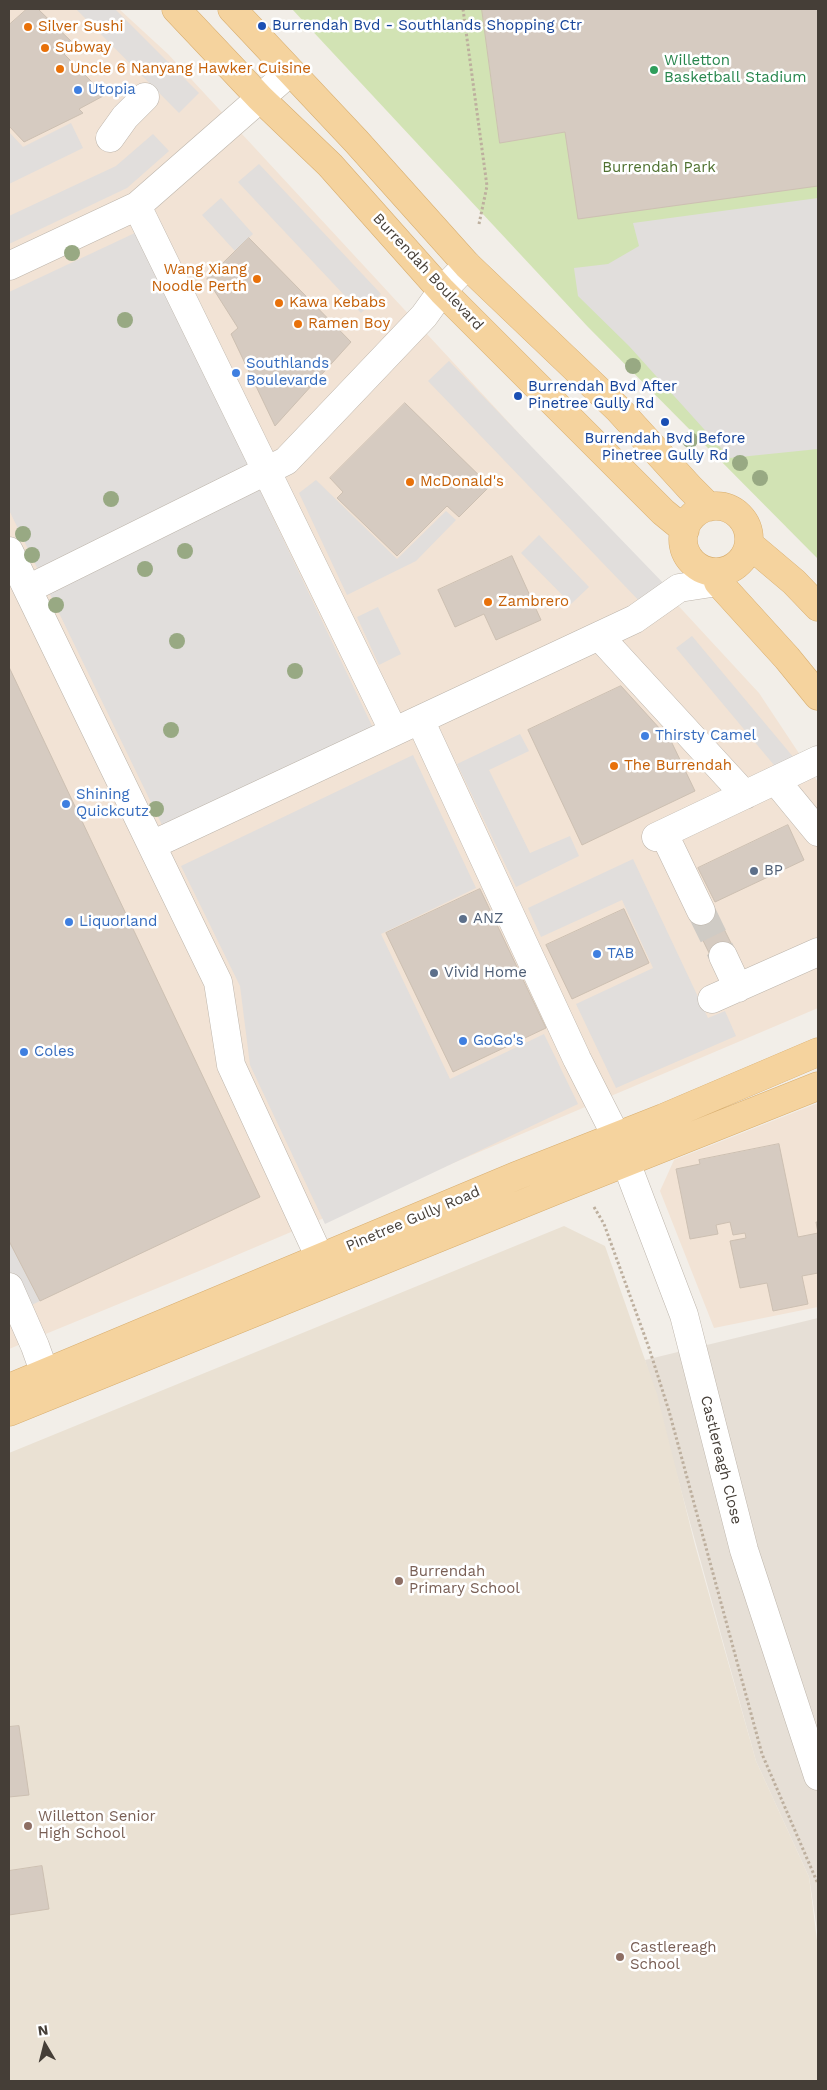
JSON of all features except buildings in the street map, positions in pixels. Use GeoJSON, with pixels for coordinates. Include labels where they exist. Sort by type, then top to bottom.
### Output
{"type":"FeatureCollection","features":[{"type":"Feature","properties":{"kind":"main road","name":"Burrendah Boulevard"},"geometry":{"type":"LineString","coordinates":[[176,9],[260,98],[330,165],[442,291],[663,512],[685,530]]}},
{"type":"Feature","properties":{"kind":"main road"},"geometry":{"type":"LineString","coordinates":[[232,9],[356,141],[467,265],[618,408],[709,507]]}},
{"type":"Feature","properties":{"kind":"main road"},"geometry":{"type":"LineString","coordinates":[[555,404],[585,376]]}},
{"type":"Feature","properties":{"kind":"main road"},"geometry":{"type":"LineString","coordinates":[[717,577],[737,564],[749,544],[747,528],[741,518],[732,510],[721,507],[709,507],[693,515],[685,530],[683,540],[685,550],[696,566],[717,577],[818,696]]}},
{"type":"Feature","properties":{"kind":"main road"},"geometry":{"type":"LineString","coordinates":[[749,544],[794,582],[818,607]]}},
{"type":"Feature","properties":{"kind":"main road","name":"Pinetree Gully Road"},"geometry":{"type":"LineString","coordinates":[[621,1148],[818,1052]]}},
{"type":"Feature","properties":{"kind":"main road","name":"Pinetree Gully Road"},"geometry":{"type":"LineString","coordinates":[[9,1412],[325,1270],[516,1176],[621,1148],[818,1086]]}},
{"type":"Feature","properties":{"kind":"main road","name":"Pinetree Gully Road"},"geometry":{"type":"LineString","coordinates":[[9,1388],[325,1270]]}},
{"type":"Feature","properties":{"kind":"street"},"geometry":{"type":"LineString","coordinates":[[9,266],[137,206],[290,72]]}},
{"type":"Feature","properties":{"kind":"street"},"geometry":{"type":"LineString","coordinates":[[110,138],[125,117],[145,97]]}},
{"type":"Feature","properties":{"kind":"street"},"geometry":{"type":"LineString","coordinates":[[137,206],[394,732]]}},
{"type":"Feature","properties":{"kind":"street"},"geometry":{"type":"LineString","coordinates":[[28,589],[286,461],[424,316],[442,291],[467,265]]}},
{"type":"Feature","properties":{"kind":"street"},"geometry":{"type":"LineString","coordinates":[[9,551],[218,982],[231,1066],[325,1270]]}},
{"type":"Feature","properties":{"kind":"street"},"geometry":{"type":"LineString","coordinates":[[152,845],[635,619],[679,588],[717,577]]}},
{"type":"Feature","properties":{"kind":"street"},"geometry":{"type":"LineString","coordinates":[[599,636],[746,795]]}},
{"type":"Feature","properties":{"kind":"street","name":"Castlereagh Close"},"geometry":{"type":"LineString","coordinates":[[420,720],[577,1059],[621,1148],[684,1315],[744,1550],[818,1776]]}},
{"type":"Feature","properties":{"kind":"street"},"geometry":{"type":"LineString","coordinates":[[701,911],[660,835],[818,760]]}},
{"type":"Feature","properties":{"kind":"street"},"geometry":{"type":"LineString","coordinates":[[776,781],[818,832]]}},
{"type":"Feature","properties":{"kind":"street"},"geometry":{"type":"LineString","coordinates":[[712,999],[818,952]]}},
{"type":"Feature","properties":{"kind":"street"},"geometry":{"type":"LineString","coordinates":[[723,956],[738,988]]}},
{"type":"Feature","properties":{"kind":"street"},"geometry":{"type":"LineString","coordinates":[[9,1287],[46,1374]]}},
{"type":"Feature","properties":{"kind":"path"},"geometry":{"type":"LineString","coordinates":[[463,9],[486,186],[479,224]]}},
{"type":"Feature","properties":{"kind":"path"},"geometry":{"type":"LineString","coordinates":[[594,1205],[610,1242],[649,1348],[669,1411],[762,1754],[818,1884]]}},
{"type":"Feature","properties":{"kind":"shaded area","name":"Southlands Boulevarde"},"geometry":{"type":"Polygon","coordinates":[[[9,9],[119,9],[168,54],[759,693],[818,782],[818,1008],[204,1269],[9,1349],[9,9]]]}},
{"type":"Feature","properties":{"kind":"shaded area"},"geometry":{"type":"Polygon","coordinates":[[[76,9],[115,9],[199,93],[179,113],[76,9]]]}},
{"type":"Feature","properties":{"kind":"shaded area"},"geometry":{"type":"Polygon","coordinates":[[[71,123],[83,148],[9,184],[9,132],[23,147],[71,123]]]}},
{"type":"Feature","properties":{"kind":"shaded area"},"geometry":{"type":"Polygon","coordinates":[[[153,134],[169,151],[127,188],[9,244],[9,216],[116,166],[153,134]]]}},
{"type":"Feature","properties":{"kind":"shaded area"},"geometry":{"type":"Polygon","coordinates":[[[259,164],[381,294],[361,313],[238,182],[259,164]]]}},
{"type":"Feature","properties":{"kind":"shaded area"},"geometry":{"type":"Polygon","coordinates":[[[221,198],[253,234],[235,251],[202,215],[221,198]]]}},
{"type":"Feature","properties":{"kind":"shaded area"},"geometry":{"type":"Polygon","coordinates":[[[818,198],[818,449],[730,458],[629,346],[578,296],[574,268],[608,264],[639,246],[633,223],[818,198]]]}},
{"type":"Feature","properties":{"kind":"shaded area"},"geometry":{"type":"Polygon","coordinates":[[[137,232],[373,728],[163,827],[9,510],[9,292],[137,232]]]}},
{"type":"Feature","properties":{"kind":"shaded area"},"geometry":{"type":"Polygon","coordinates":[[[449,361],[667,587],[646,608],[428,381],[449,361]]]}},
{"type":"Feature","properties":{"kind":"shaded area"},"geometry":{"type":"Polygon","coordinates":[[[316,480],[397,559],[446,511],[456,520],[416,561],[347,595],[299,493],[316,480]]]}},
{"type":"Feature","properties":{"kind":"shaded area"},"geometry":{"type":"Polygon","coordinates":[[[539,535],[589,587],[571,604],[521,553],[539,535]]]}},
{"type":"Feature","properties":{"kind":"shaded area"},"geometry":{"type":"Polygon","coordinates":[[[378,607],[401,654],[379,665],[357,617],[378,607]]]}},
{"type":"Feature","properties":{"kind":"shaded area"},"geometry":{"type":"Polygon","coordinates":[[[692,636],[794,758],[779,771],[676,648],[692,636]]]}},
{"type":"Feature","properties":{"kind":"shaded area"},"geometry":{"type":"Polygon","coordinates":[[[520,734],[529,751],[489,770],[530,853],[570,836],[579,856],[516,887],[457,764],[520,734]]]}},
{"type":"Feature","properties":{"kind":"shaded area"},"geometry":{"type":"Polygon","coordinates":[[[413,755],[476,888],[381,934],[450,1079],[544,1034],[578,1104],[325,1224],[250,1065],[240,986],[181,866],[413,755]]]}},
{"type":"Feature","properties":{"kind":"shaded area"},"geometry":{"type":"Polygon","coordinates":[[[633,859],[708,1018],[725,1011],[736,1036],[616,1088],[576,1004],[653,968],[622,900],[541,937],[528,908],[633,859]]]}},
{"type":"Feature","properties":{"kind":"shaded area"},"geometry":{"type":"Polygon","coordinates":[[[818,1103],[818,1307],[714,1328],[660,1191],[674,1160],[818,1103]]]}},
{"type":"Feature","properties":{"kind":"shaded area","name":"Burrendah Primary School"},"geometry":{"type":"Polygon","coordinates":[[[564,1226],[605,1246],[657,1394],[695,1545],[756,1761],[809,1877],[818,1948],[818,2081],[9,2081],[9,1453],[564,1226]]]}},
{"type":"Feature","properties":{"kind":"shaded area"},"geometry":{"type":"Polygon","coordinates":[[[9,1241],[40,1301],[9,1316],[9,1241]]]}},
{"type":"Feature","properties":{"kind":"shaded area"},"geometry":{"type":"Polygon","coordinates":[[[818,1318],[818,1937],[809,1877],[756,1761],[645,1360],[818,1318]]]}},
{"type":"Feature","properties":{"kind":"green space","name":"Burrendah Park"},"geometry":{"type":"Polygon","coordinates":[[[292,9],[818,9],[818,559],[588,327],[292,9]]]}},
{"type":"Feature","properties":{"kind":"tunnel"},"geometry":{"type":"LineString","coordinates":[[701,911],[723,956]]}},
{"type":"Feature","properties":{"kind":"place","name":"Burrendah Bvd - Southlands Shopping Ctr"},"geometry":{"type":"Point","coordinates":[262,26]}},
{"type":"Feature","properties":{"kind":"place","name":"Silver Sushi"},"geometry":{"type":"Point","coordinates":[28,27]}},
{"type":"Feature","properties":{"kind":"place","name":"Subway"},"geometry":{"type":"Point","coordinates":[45,48]}},
{"type":"Feature","properties":{"kind":"place","name":"Uncle 6 Nanyang Hawker Cuisine"},"geometry":{"type":"Point","coordinates":[60,69]}},
{"type":"Feature","properties":{"kind":"place","name":"Willetton Basketball Stadium"},"geometry":{"type":"Point","coordinates":[654,70]}},
{"type":"Feature","properties":{"kind":"place","name":"Utopia"},"geometry":{"type":"Point","coordinates":[78,90]}},
{"type":"Feature","properties":{"kind":"place","name":"Wang Xiang Noodle Perth"},"geometry":{"type":"Point","coordinates":[257,279]}},
{"type":"Feature","properties":{"kind":"place","name":"Kawa Kebabs"},"geometry":{"type":"Point","coordinates":[279,303]}},
{"type":"Feature","properties":{"kind":"place","name":"Ramen Boy"},"geometry":{"type":"Point","coordinates":[298,324]}},
{"type":"Feature","properties":{"kind":"place","name":"Southlands Boulevarde"},"geometry":{"type":"Point","coordinates":[236,373]}},
{"type":"Feature","properties":{"kind":"place","name":"Burrendah Bvd After Pinetree Gully Rd"},"geometry":{"type":"Point","coordinates":[518,396]}},
{"type":"Feature","properties":{"kind":"place","name":"Burrendah Bvd Before Pinetree Gully Rd"},"geometry":{"type":"Point","coordinates":[665,422]}},
{"type":"Feature","properties":{"kind":"place","name":"McDonald's"},"geometry":{"type":"Point","coordinates":[410,482]}},
{"type":"Feature","properties":{"kind":"place","name":"Zambrero"},"geometry":{"type":"Point","coordinates":[488,602]}},
{"type":"Feature","properties":{"kind":"place","name":"Thirsty Camel"},"geometry":{"type":"Point","coordinates":[645,736]}},
{"type":"Feature","properties":{"kind":"place","name":"The Burrendah"},"geometry":{"type":"Point","coordinates":[614,766]}},
{"type":"Feature","properties":{"kind":"place","name":"Shining Quickcutz"},"geometry":{"type":"Point","coordinates":[66,804]}},
{"type":"Feature","properties":{"kind":"place","name":"BP"},"geometry":{"type":"Point","coordinates":[754,871]}},
{"type":"Feature","properties":{"kind":"place","name":"ANZ"},"geometry":{"type":"Point","coordinates":[463,919]}},
{"type":"Feature","properties":{"kind":"place","name":"Liquorland"},"geometry":{"type":"Point","coordinates":[69,922]}},
{"type":"Feature","properties":{"kind":"place","name":"TAB"},"geometry":{"type":"Point","coordinates":[597,954]}},
{"type":"Feature","properties":{"kind":"place","name":"Vivid Home"},"geometry":{"type":"Point","coordinates":[434,973]}},
{"type":"Feature","properties":{"kind":"place","name":"GoGo's"},"geometry":{"type":"Point","coordinates":[463,1041]}},
{"type":"Feature","properties":{"kind":"place","name":"Coles"},"geometry":{"type":"Point","coordinates":[24,1052]}},
{"type":"Feature","properties":{"kind":"place","name":"Burrendah Primary School"},"geometry":{"type":"Point","coordinates":[399,1581]}},
{"type":"Feature","properties":{"kind":"place","name":"Willetton Senior High School"},"geometry":{"type":"Point","coordinates":[28,1826]}},
{"type":"Feature","properties":{"kind":"place","name":"Castlereagh School"},"geometry":{"type":"Point","coordinates":[620,1957]}}]}
